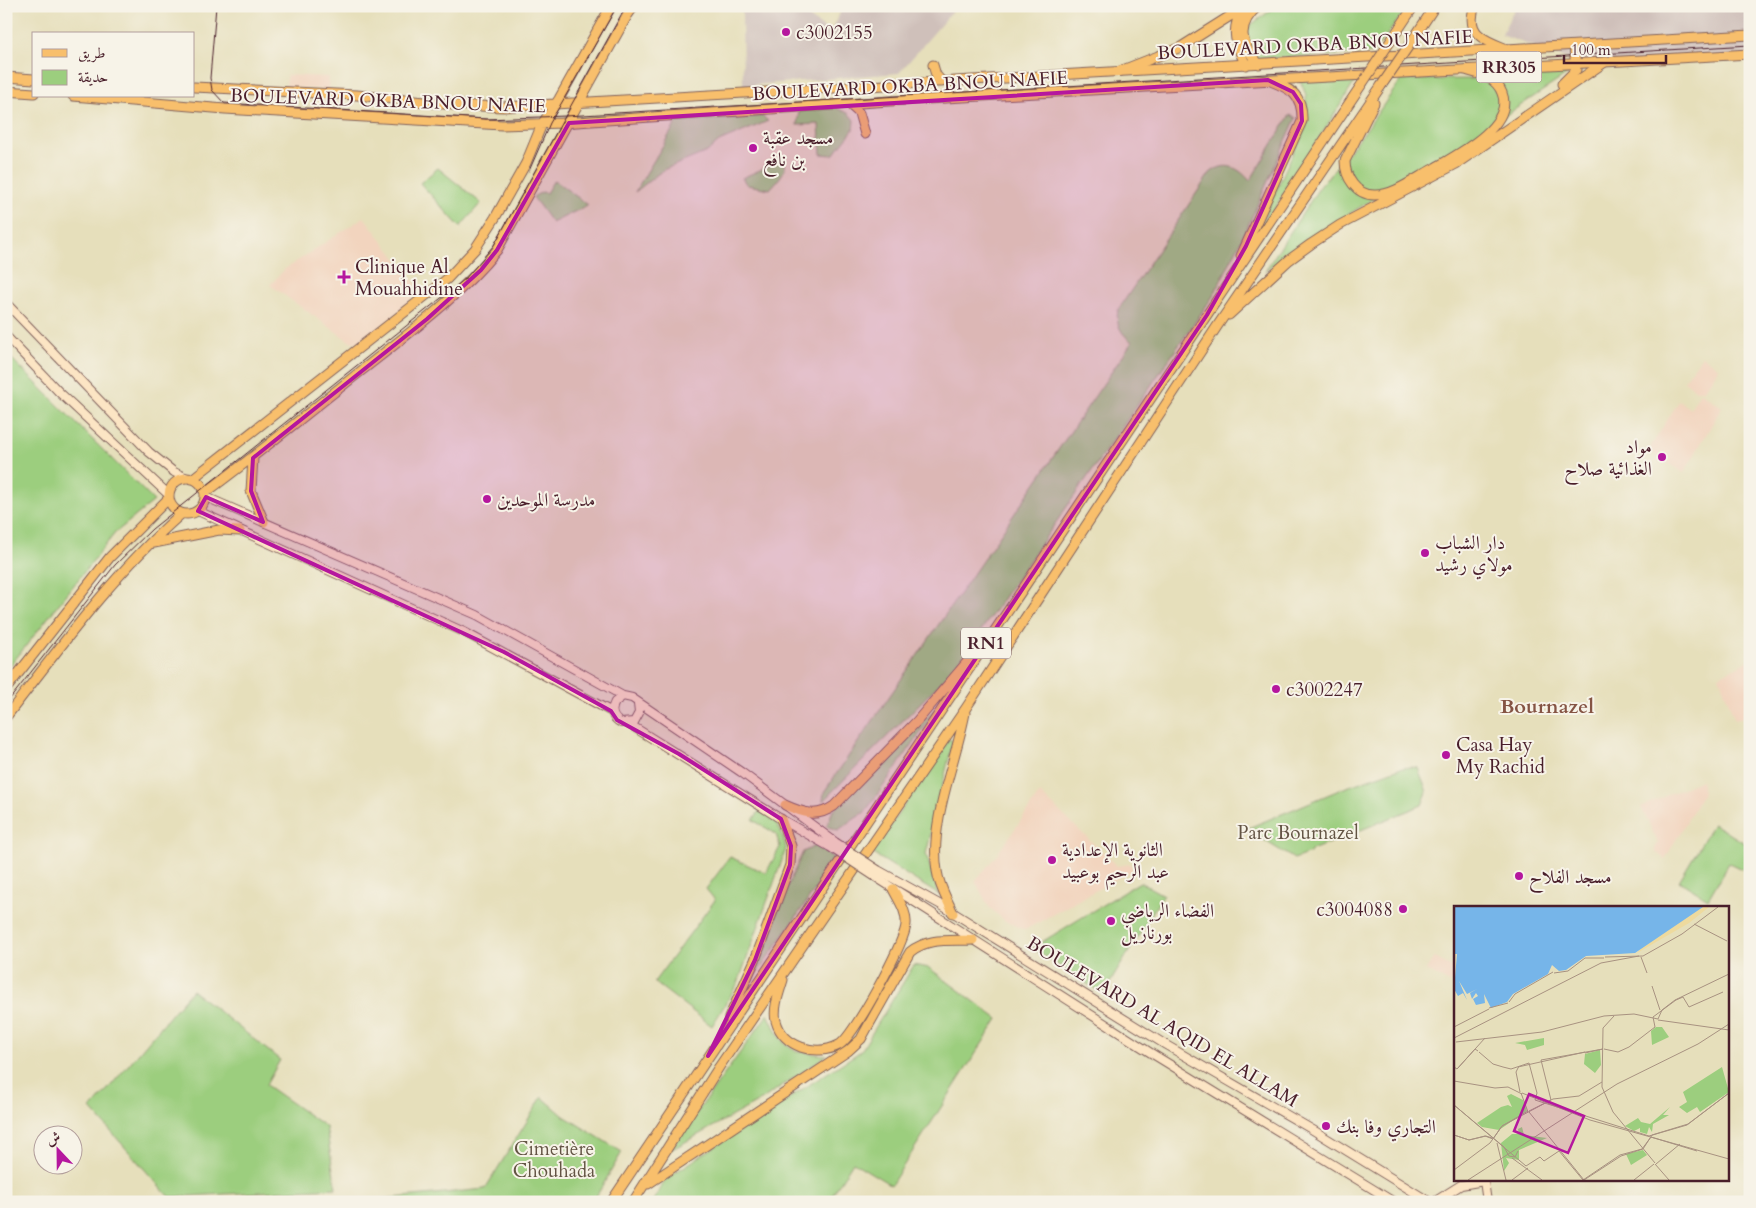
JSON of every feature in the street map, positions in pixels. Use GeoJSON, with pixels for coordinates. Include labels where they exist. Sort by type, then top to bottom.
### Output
{"type":"FeatureCollection","features":[{"type":"Feature","properties":{"kind":"main road"},"geometry":{"type":"LineString","coordinates":[[6,689],[110,557],[169,496],[173,485],[178,480],[190,478],[447,279],[475,249],[526,164],[542,124],[611,6]]}},
{"type":"Feature","properties":{"kind":"main road"},"geometry":{"type":"LineString","coordinates":[[205,495],[427,319],[481,270],[497,250],[634,6]]}},
{"type":"Feature","properties":{"kind":"main road"},"geometry":{"type":"LineString","coordinates":[[1258,6],[1245,24],[1243,40],[1249,53],[1259,64]]}},
{"type":"Feature","properties":{"kind":"main road","name":"RN1"},"geometry":{"type":"LineString","coordinates":[[633,1202],[719,1067],[966,708],[1218,325],[1435,6]]}},
{"type":"Feature","properties":{"kind":"main road"},"geometry":{"type":"LineString","coordinates":[[1475,6],[1472,18],[1476,32],[1484,40],[1507,49]]}},
{"type":"Feature","properties":{"kind":"main road"},"geometry":{"type":"LineString","coordinates":[[1244,7],[1235,24],[1234,35],[1237,47],[1246,65],[1258,81]]}},
{"type":"Feature","properties":{"kind":"main road"},"geometry":{"type":"LineString","coordinates":[[1120,72],[1182,47],[1244,7]]}},
{"type":"Feature","properties":{"kind":"main road","name":"RN1"},"geometry":{"type":"LineString","coordinates":[[611,1202],[1412,9]]}},
{"type":"Feature","properties":{"kind":"main road","name":"BOULEVARD OKBA BNOU NAFIE"},"geometry":{"type":"LineString","coordinates":[[195,87],[357,95],[454,105],[504,107],[1750,35]]}},
{"type":"Feature","properties":{"kind":"main road"},"geometry":{"type":"LineString","coordinates":[[1485,145],[1569,79],[1576,70],[1577,63],[1574,46]]}},
{"type":"Feature","properties":{"kind":"main road","name":"BOULEVARD OKBA BNOU NAFIE"},"geometry":{"type":"LineString","coordinates":[[96,98],[225,109],[502,125],[542,124],[849,104],[1750,54]]}},
{"type":"Feature","properties":{"kind":"main road"},"geometry":{"type":"LineString","coordinates":[[1218,325],[1288,260],[1311,244],[1340,225],[1456,164],[1604,62]]}},
{"type":"Feature","properties":{"kind":"main road"},"geometry":{"type":"LineString","coordinates":[[933,64],[936,75],[942,82]]}},
{"type":"Feature","properties":{"kind":"main road"},"geometry":{"type":"LineString","coordinates":[[1381,86],[1370,115],[1347,152],[1344,161],[1345,170],[1354,186],[1364,193],[1372,195],[1390,191],[1446,161],[1484,135],[1501,117],[1504,100],[1497,84],[1486,76],[1465,70]]}},
{"type":"Feature","properties":{"kind":"main road"},"geometry":{"type":"LineString","coordinates":[[6,77],[32,79]]}},
{"type":"Feature","properties":{"kind":"main road"},"geometry":{"type":"LineString","coordinates":[[1207,315],[1246,246],[1302,121],[1302,110],[1293,92],[1268,80]]}},
{"type":"Feature","properties":{"kind":"main road"},"geometry":{"type":"LineString","coordinates":[[590,84],[592,92],[602,102]]}},
{"type":"Feature","properties":{"kind":"main road"},"geometry":{"type":"LineString","coordinates":[[6,91],[32,93]]}},
{"type":"Feature","properties":{"kind":"main road"},"geometry":{"type":"LineString","coordinates":[[849,104],[859,112],[865,134]]}},
{"type":"Feature","properties":{"kind":"main road"},"geometry":{"type":"LineString","coordinates":[[6,303],[149,452],[170,469],[201,484],[205,495],[204,505],[198,511],[188,515],[181,514],[172,507],[169,496],[59,392],[6,336]]}},
{"type":"Feature","properties":{"kind":"main road"},"geometry":{"type":"LineString","coordinates":[[253,458],[251,491],[264,522]]}},
{"type":"Feature","properties":{"kind":"main road"},"geometry":{"type":"LineString","coordinates":[[205,495],[476,615],[623,696],[632,698],[638,704],[741,772],[785,805],[832,845]]}},
{"type":"Feature","properties":{"kind":"main road"},"geometry":{"type":"LineString","coordinates":[[198,511],[464,632],[612,712],[617,720],[629,724],[781,819],[832,845],[876,873]]}},
{"type":"Feature","properties":{"kind":"main road"},"geometry":{"type":"LineString","coordinates":[[6,717],[83,618],[146,544],[181,514]]}},
{"type":"Feature","properties":{"kind":"main road"},"geometry":{"type":"LineString","coordinates":[[146,544],[209,532],[240,531]]}},
{"type":"Feature","properties":{"kind":"main road"},"geometry":{"type":"LineString","coordinates":[[785,805],[804,813],[815,814],[826,812],[834,806],[917,721],[997,627]]}},
{"type":"Feature","properties":{"kind":"main road"},"geometry":{"type":"LineString","coordinates":[[612,712],[615,702],[623,696]]}},
{"type":"Feature","properties":{"kind":"main road"},"geometry":{"type":"LineString","coordinates":[[629,724],[637,718],[640,708],[638,704]]}},
{"type":"Feature","properties":{"kind":"main road"},"geometry":{"type":"LineString","coordinates":[[953,913],[940,885],[936,869],[937,842],[941,815],[966,708]]}},
{"type":"Feature","properties":{"kind":"main road"},"geometry":{"type":"LineString","coordinates":[[708,1056],[733,1010],[751,969],[790,865],[791,846],[781,819]]}},
{"type":"Feature","properties":{"kind":"main road","name":"BOULEVARD AL AQID EL ALLAM"},"geometry":{"type":"LineString","coordinates":[[876,873],[953,913],[1166,1045],[1313,1130],[1432,1202]]}},
{"type":"Feature","properties":{"kind":"main road","name":"BOULEVARD AL AQID EL ALLAM"},"geometry":{"type":"LineString","coordinates":[[876,873],[893,888],[1151,1054],[1394,1202]]}},
{"type":"Feature","properties":{"kind":"main road"},"geometry":{"type":"LineString","coordinates":[[785,973],[775,1011],[780,1031],[798,1047],[825,1050],[840,1045],[849,1036],[886,972],[904,936],[907,923],[893,888]]}},
{"type":"Feature","properties":{"kind":"main road"},"geometry":{"type":"LineString","coordinates":[[643,1187],[848,1051],[861,1039],[910,952],[918,945],[932,941],[973,940]]}},
{"type":"Feature","properties":{"kind":"main road"},"geometry":{"type":"LineString","coordinates":[[1432,1202],[1461,1185],[1484,1181],[1487,1202]]}},
{"type":"Feature","properties":{"kind":"highlighted area"},"geometry":{"type":"Polygon","coordinates":[[[1268,80],[1293,92],[1301,104],[1302,121],[1280,171],[1246,246],[1207,315],[708,1056],[755,960],[790,865],[791,846],[781,819],[679,754],[617,720],[611,711],[504,652],[198,511],[206,497],[263,522],[251,491],[253,458],[427,319],[481,270],[497,250],[569,123],[1268,80]]]}},
{"type":"Feature","properties":{"kind":"shaded area"},"geometry":{"type":"Polygon","coordinates":[[[742,6],[794,6],[831,33],[843,6],[957,6],[899,73],[743,86],[742,6]]]}},
{"type":"Feature","properties":{"kind":"shaded area"},"geometry":{"type":"Polygon","coordinates":[[[1516,6],[1750,6],[1750,56],[1596,69],[1501,35],[1516,6]]]}},
{"type":"Feature","properties":{"kind":"shaded area"},"geometry":{"type":"Polygon","coordinates":[[[287,75],[329,77],[328,90],[286,87],[287,75]]]}},
{"type":"Feature","properties":{"kind":"shaded area","name":"Clinique Al Mouahhidine"},"geometry":{"type":"Polygon","coordinates":[[[364,217],[420,289],[402,310],[359,343],[349,341],[270,285],[285,269],[364,217]]]}},
{"type":"Feature","properties":{"kind":"shaded area"},"geometry":{"type":"Polygon","coordinates":[[[1702,356],[1719,368],[1704,390],[1696,390],[1684,381],[1702,356]]]}},
{"type":"Feature","properties":{"kind":"shaded area"},"geometry":{"type":"Polygon","coordinates":[[[1700,392],[1722,407],[1684,473],[1648,451],[1679,401],[1690,409],[1700,392]]]}},
{"type":"Feature","properties":{"kind":"shaded area"},"geometry":{"type":"Polygon","coordinates":[[[1750,660],[1750,706],[1742,718],[1735,720],[1719,676],[1750,660]]]}},
{"type":"Feature","properties":{"kind":"shaded area"},"geometry":{"type":"Polygon","coordinates":[[[1701,780],[1703,793],[1665,859],[1654,851],[1658,843],[1641,807],[1701,780]]]}},
{"type":"Feature","properties":{"kind":"shaded area","name":"الثانوية الإعدادية عبد الرحيم بوعبيد"},"geometry":{"type":"Polygon","coordinates":[[[1040,793],[1117,866],[1130,864],[1134,869],[1025,930],[1005,921],[989,907],[975,881],[996,856],[1040,793]]]}},
{"type":"Feature","properties":{"kind":"shaded area"},"geometry":{"type":"Polygon","coordinates":[[[1434,957],[1454,969],[1454,980],[1451,984],[1426,970],[1434,957]]]}},
{"type":"Feature","properties":{"kind":"green space"},"geometry":{"type":"Polygon","coordinates":[[[1277,6],[1409,6],[1373,53],[1258,59],[1247,49],[1245,29],[1277,6]]]}},
{"type":"Feature","properties":{"kind":"green space"},"geometry":{"type":"Polygon","coordinates":[[[1528,70],[1571,72],[1467,141],[1294,248],[1265,271],[1319,188],[1363,134],[1401,80],[1470,79],[1528,70]]]}},
{"type":"Feature","properties":{"kind":"green space"},"geometry":{"type":"Polygon","coordinates":[[[1358,77],[1262,228],[1267,210],[1307,122],[1306,95],[1300,80],[1358,77]]]}},
{"type":"Feature","properties":{"kind":"green space"},"geometry":{"type":"Polygon","coordinates":[[[836,108],[848,113],[854,120],[853,130],[833,155],[821,154],[819,124],[797,125],[799,111],[836,108]]]}},
{"type":"Feature","properties":{"kind":"green space"},"geometry":{"type":"Polygon","coordinates":[[[1290,115],[1296,118],[1243,237],[1213,296],[955,668],[823,801],[824,792],[1132,342],[1118,324],[1118,310],[1210,173],[1221,167],[1232,167],[1241,172],[1250,181],[1290,115]]]}},
{"type":"Feature","properties":{"kind":"green space"},"geometry":{"type":"Polygon","coordinates":[[[762,116],[768,121],[719,142],[707,152],[663,170],[635,192],[677,122],[762,116]]]}},
{"type":"Feature","properties":{"kind":"green space"},"geometry":{"type":"Polygon","coordinates":[[[785,159],[786,163],[783,172],[770,189],[747,185],[742,178],[785,159]]]}},
{"type":"Feature","properties":{"kind":"green space"},"geometry":{"type":"Polygon","coordinates":[[[438,168],[481,203],[460,227],[420,183],[438,168]]]}},
{"type":"Feature","properties":{"kind":"green space"},"geometry":{"type":"Polygon","coordinates":[[[554,180],[588,205],[552,223],[533,197],[542,192],[546,193],[554,180]]]}},
{"type":"Feature","properties":{"kind":"green space"},"geometry":{"type":"Polygon","coordinates":[[[6,353],[154,501],[115,533],[6,671],[6,353]]]}},
{"type":"Feature","properties":{"kind":"green space"},"geometry":{"type":"Polygon","coordinates":[[[943,701],[865,812],[838,830],[827,826],[833,810],[943,701]]]}},
{"type":"Feature","properties":{"kind":"green space"},"geometry":{"type":"Polygon","coordinates":[[[949,739],[953,741],[926,854],[939,895],[872,853],[949,739]]]}},
{"type":"Feature","properties":{"kind":"green space","name":"Parc Bournazel"},"geometry":{"type":"Polygon","coordinates":[[[1418,768],[1427,792],[1422,805],[1312,850],[1310,853],[1294,859],[1246,829],[1344,788],[1397,769],[1418,768]]]}},
{"type":"Feature","properties":{"kind":"green space"},"geometry":{"type":"Polygon","coordinates":[[[761,809],[778,826],[786,849],[738,983],[712,1026],[654,982],[715,900],[706,889],[730,857],[766,873],[780,847],[776,834],[753,820],[761,809]]]}},
{"type":"Feature","properties":{"kind":"green space"},"geometry":{"type":"Polygon","coordinates":[[[1713,824],[1750,846],[1750,873],[1729,863],[1708,899],[1679,881],[1713,824]]]}},
{"type":"Feature","properties":{"kind":"green space"},"geometry":{"type":"Polygon","coordinates":[[[815,846],[836,859],[752,981],[784,894],[803,852],[815,846]]]}},
{"type":"Feature","properties":{"kind":"green space","name":"الفضاء الرياضي بورنازيل"},"geometry":{"type":"Polygon","coordinates":[[[1140,882],[1163,895],[1105,991],[1098,991],[1032,948],[1140,882]]]}},
{"type":"Feature","properties":{"kind":"green space"},"geometry":{"type":"Polygon","coordinates":[[[914,965],[929,968],[998,1019],[891,1185],[853,1162],[828,1202],[652,1202],[667,1178],[861,1051],[914,965]]]}},
{"type":"Feature","properties":{"kind":"green space"},"geometry":{"type":"Polygon","coordinates":[[[192,990],[280,1060],[266,1085],[326,1127],[336,1188],[169,1197],[91,1109],[192,990]]]}},
{"type":"Feature","properties":{"kind":"green space"},"geometry":{"type":"Polygon","coordinates":[[[768,1014],[779,1035],[789,1047],[803,1052],[827,1055],[761,1100],[669,1151],[768,1014]]]}},
{"type":"Feature","properties":{"kind":"green space","name":"Cimetière Chouhada"},"geometry":{"type":"Polygon","coordinates":[[[542,1097],[564,1116],[622,1152],[593,1202],[351,1202],[485,1189],[542,1097]]]}},
{"type":"Feature","properties":{"kind":"tram line"},"geometry":{"type":"LineString","coordinates":[[216,6],[210,78],[212,90],[224,103],[486,119],[566,116],[1750,45]]}},
{"type":"Feature","properties":{"kind":"tram line"},"geometry":{"type":"LineString","coordinates":[[6,704],[115,565],[152,529],[465,279],[494,245],[626,6]]}},
{"type":"Feature","properties":{"kind":"tram line"},"geometry":{"type":"LineString","coordinates":[[529,171],[550,123],[615,10]]}},
{"type":"Feature","properties":{"kind":"place","name":"c3002155"},"geometry":{"type":"Point","coordinates":[786,32]}},
{"type":"Feature","properties":{"kind":"place","name":"مسجد عقبة بن نافع"},"geometry":{"type":"Point","coordinates":[753,148]}},
{"type":"Feature","properties":{"kind":"place","name":"Clinique Al Mouahhidine"},"geometry":{"type":"Point","coordinates":[344,277]}},
{"type":"Feature","properties":{"kind":"place","name":"مواد الغذائية صلاح"},"geometry":{"type":"Point","coordinates":[1662,457]}},
{"type":"Feature","properties":{"kind":"place","name":"مدرسة الموحدين"},"geometry":{"type":"Point","coordinates":[487,499]}},
{"type":"Feature","properties":{"kind":"place","name":"دار الشباب مولاي رشيد"},"geometry":{"type":"Point","coordinates":[1425,553]}},
{"type":"Feature","properties":{"kind":"place","name":"c3002247"},"geometry":{"type":"Point","coordinates":[1276,689]}},
{"type":"Feature","properties":{"kind":"place","name":"Casa Hay My Rachid"},"geometry":{"type":"Point","coordinates":[1446,755]}},
{"type":"Feature","properties":{"kind":"place","name":"الثانوية الإعدادية عبد الرحيم بوعبيد"},"geometry":{"type":"Point","coordinates":[1052,860]}},
{"type":"Feature","properties":{"kind":"place","name":"مسجد الفلاح"},"geometry":{"type":"Point","coordinates":[1519,876]}},
{"type":"Feature","properties":{"kind":"place","name":"c3004088"},"geometry":{"type":"Point","coordinates":[1403,909]}},
{"type":"Feature","properties":{"kind":"place","name":"الفضاء الرياضي بورنازيل"},"geometry":{"type":"Point","coordinates":[1111,921]}},
{"type":"Feature","properties":{"kind":"place","name":"التجاري وفا بنك"},"geometry":{"type":"Point","coordinates":[1326,1126]}},
{"type":"Feature","properties":{"kind":"district","name":"Bournazel"},"geometry":{"type":"Point","coordinates":[1547,706]}}]}
